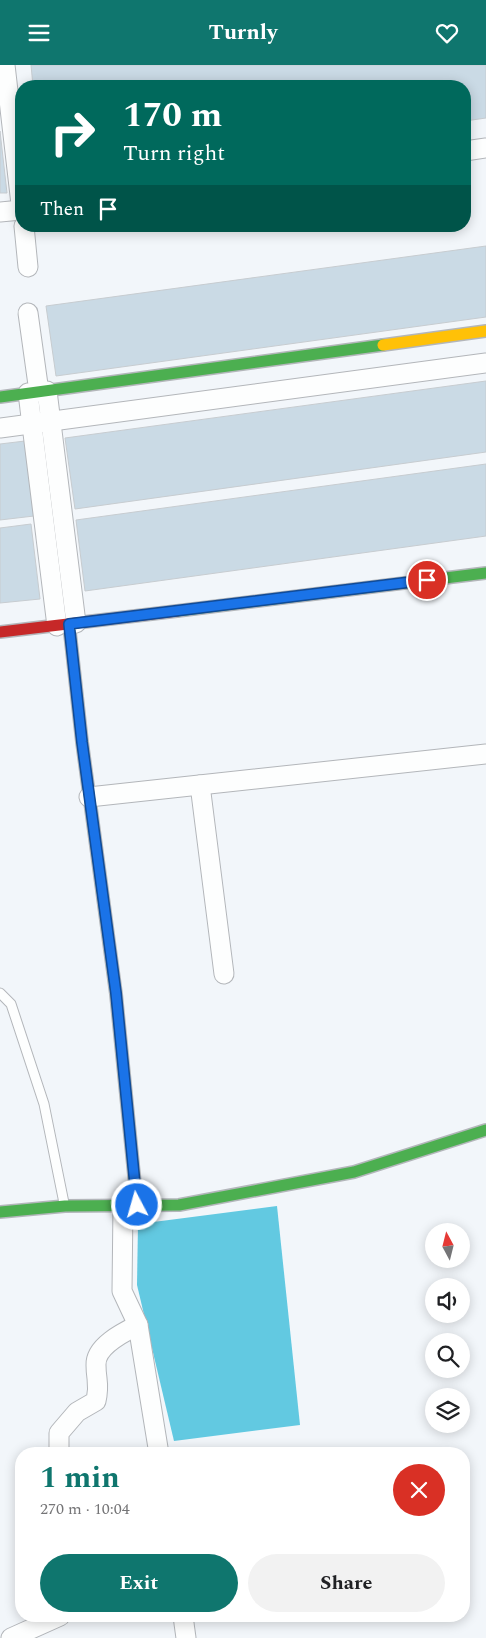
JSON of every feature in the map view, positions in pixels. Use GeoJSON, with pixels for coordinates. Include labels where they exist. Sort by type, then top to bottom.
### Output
{"type":"FeatureCollection","features":[{"type":"Feature","properties":{"kind":"street"},"geometry":{"type":"LineString","coordinates":[[5,65],[15,152]]}},
{"type":"Feature","properties":{"kind":"street"},"geometry":{"type":"LineString","coordinates":[[471,150],[486,148]]}},
{"type":"Feature","properties":{"kind":"street"},"geometry":{"type":"LineString","coordinates":[[0,212],[15,211]]}},
{"type":"Feature","properties":{"kind":"street"},"geometry":{"type":"LineString","coordinates":[[25,232],[28,267]]}},
{"type":"Feature","properties":{"kind":"street"},"geometry":{"type":"LineString","coordinates":[[28,313],[38,392],[50,421],[67,625]]}},
{"type":"Feature","properties":{"kind":"street"},"geometry":{"type":"LineString","coordinates":[[0,397],[486,331]]}},
{"type":"Feature","properties":{"kind":"street"},"geometry":{"type":"LineString","coordinates":[[0,428],[486,363]]}},
{"type":"Feature","properties":{"kind":"street"},"geometry":{"type":"LineString","coordinates":[[38,392],[32,423],[67,625],[116,993],[130,1205],[122,1291],[138,1325],[158,1447]]}},
{"type":"Feature","properties":{"kind":"street"},"geometry":{"type":"LineString","coordinates":[[0,633],[486,573]]}},
{"type":"Feature","properties":{"kind":"street"},"geometry":{"type":"LineString","coordinates":[[90,797],[486,754]]}},
{"type":"Feature","properties":{"kind":"street"},"geometry":{"type":"LineString","coordinates":[[200,785],[224,974]]}},
{"type":"Feature","properties":{"kind":"street"},"geometry":{"type":"LineString","coordinates":[[0,1212],[65,1206],[179,1205],[354,1172],[486,1131]]}},
{"type":"Feature","properties":{"kind":"street"},"geometry":{"type":"LineString","coordinates":[[59,1447],[59,1433],[77,1412],[96,1401],[99,1387],[95,1362],[105,1346],[122,1333],[138,1325]]}},
{"type":"Feature","properties":{"kind":"street"},"geometry":{"type":"LineString","coordinates":[[11,1638],[47,1622]]}},
{"type":"Feature","properties":{"kind":"street"},"geometry":{"type":"LineString","coordinates":[[184,1622],[186,1638]]}},
{"type":"Feature","properties":{"kind":"lane"},"geometry":{"type":"LineString","coordinates":[[0,993],[10,1004],[44,1104],[65,1206]]}},
{"type":"Feature","properties":{"kind":"water"},"geometry":{"type":"Polygon","coordinates":[[[277,1206],[300,1425],[174,1441],[137,1285],[138,1224],[277,1206]]]}},
{"type":"Feature","properties":{"kind":"building"},"geometry":{"type":"Polygon","coordinates":[[[31,65],[486,65],[486,118],[471,120],[471,80],[32,80],[31,65]]]}},
{"type":"Feature","properties":{"kind":"building"},"geometry":{"type":"Polygon","coordinates":[[[0,131],[7,193],[0,193],[0,131]]]}},
{"type":"Feature","properties":{"kind":"building"},"geometry":{"type":"Polygon","coordinates":[[[486,246],[486,317],[56,376],[46,306],[486,246]]]}},
{"type":"Feature","properties":{"kind":"building"},"geometry":{"type":"Polygon","coordinates":[[[486,381],[486,452],[75,509],[65,438],[486,381]]]}},
{"type":"Feature","properties":{"kind":"building"},"geometry":{"type":"Polygon","coordinates":[[[25,441],[34,516],[0,520],[0,444],[25,441]]]}},
{"type":"Feature","properties":{"kind":"building"},"geometry":{"type":"Polygon","coordinates":[[[486,464],[486,536],[85,591],[76,520],[486,464]]]}},
{"type":"Feature","properties":{"kind":"building"},"geometry":{"type":"Polygon","coordinates":[[[31,524],[40,599],[0,603],[0,528],[31,524]]]}},
{"type":"Feature","properties":{"kind":"traffic: fast"},"geometry":{"type":"LineString","coordinates":[[0,397],[383,345]]}},
{"type":"Feature","properties":{"kind":"traffic: fast"},"geometry":{"type":"LineString","coordinates":[[177,611],[486,573]]}},
{"type":"Feature","properties":{"kind":"traffic: fast"},"geometry":{"type":"LineString","coordinates":[[69,624],[82,742],[116,994],[137,1205]]}},
{"type":"Feature","properties":{"kind":"traffic: fast"},"geometry":{"type":"LineString","coordinates":[[0,1212],[65,1206],[179,1205],[354,1172],[486,1130]]}},
{"type":"Feature","properties":{"kind":"traffic: slow"},"geometry":{"type":"LineString","coordinates":[[383,345],[486,331]]}},
{"type":"Feature","properties":{"kind":"traffic: jam"},"geometry":{"type":"LineString","coordinates":[[0,632],[177,611]]}},
{"type":"Feature","properties":{"kind":"route"},"geometry":{"type":"LineString","coordinates":[[137,1205],[116,993],[82,742],[69,624],[427,580]]}}]}
